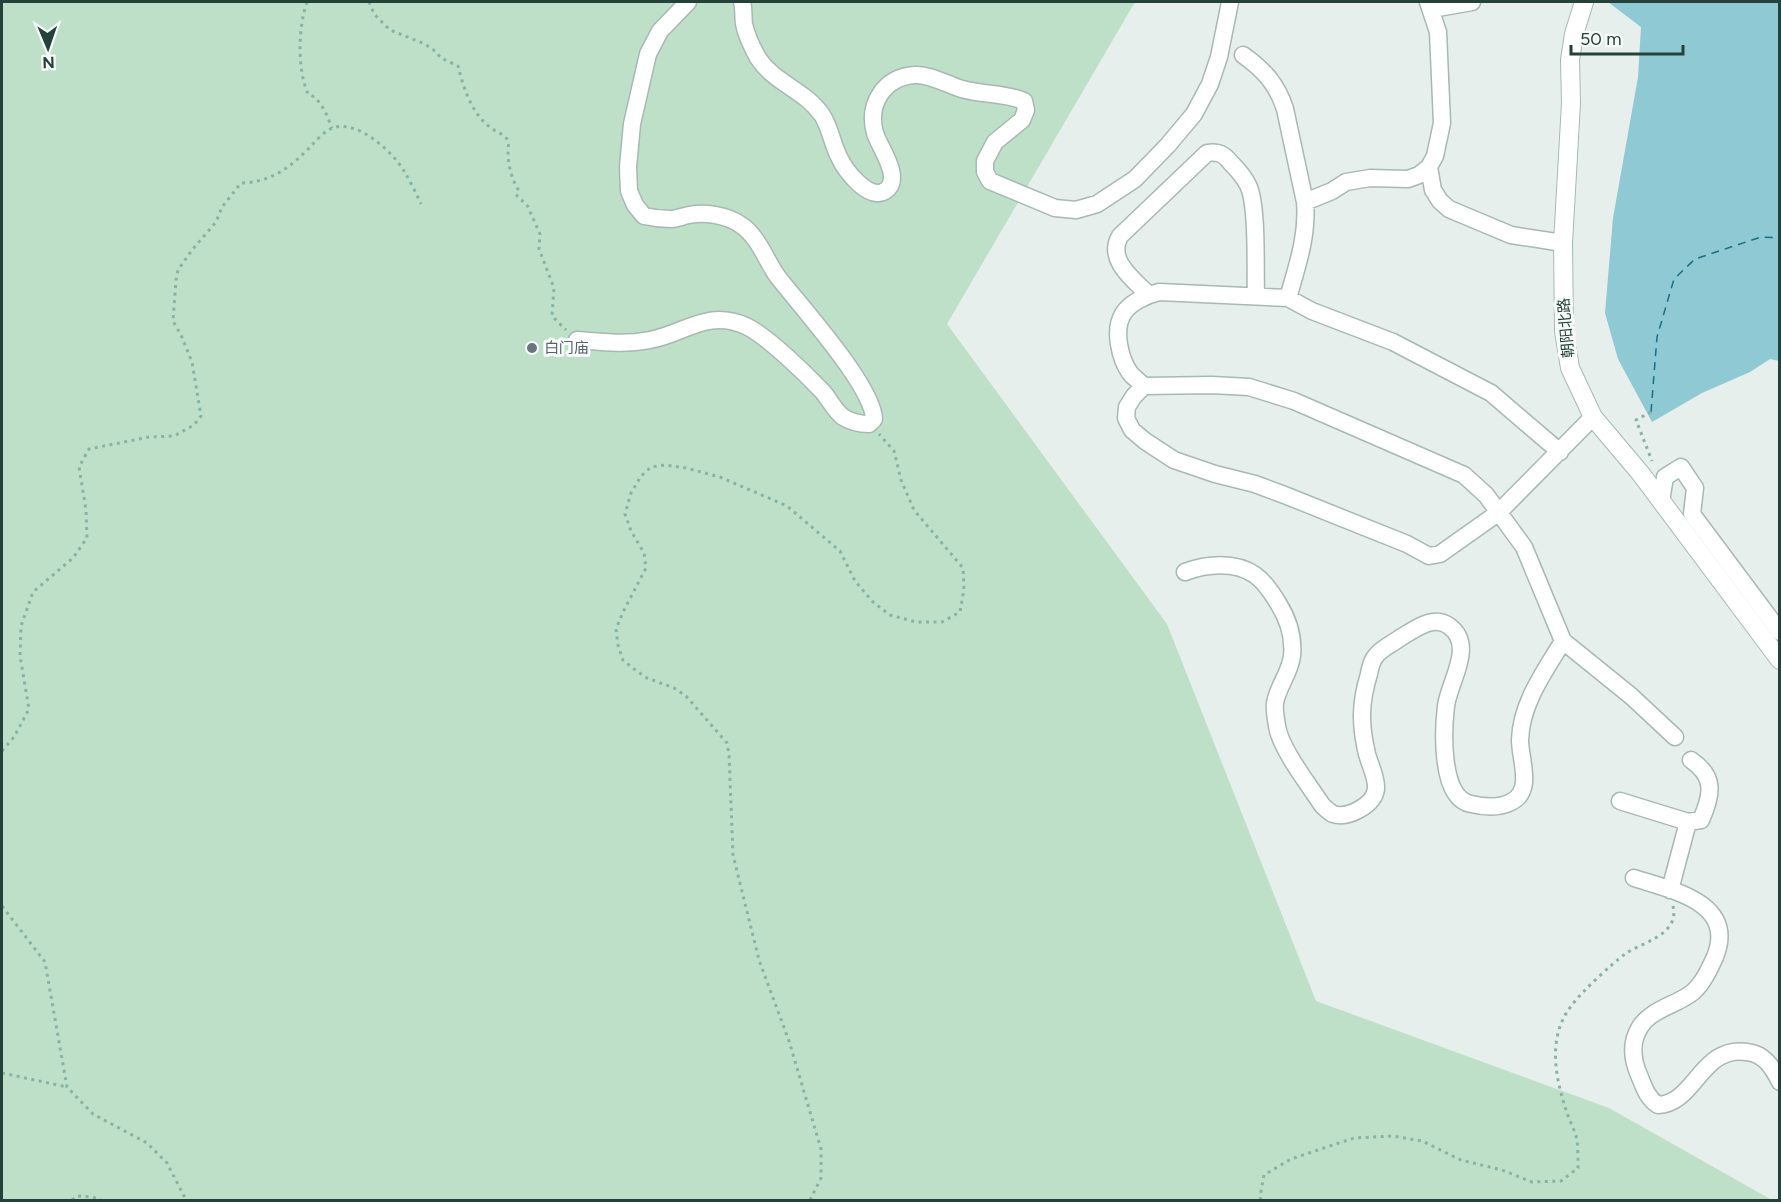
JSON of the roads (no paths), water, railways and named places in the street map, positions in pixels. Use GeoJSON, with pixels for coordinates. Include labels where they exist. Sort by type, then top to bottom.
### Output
{"type":"FeatureCollection","features":[{"type":"Feature","properties":{"kind":"main road","name":"朝阳北路"},"geometry":{"type":"LineString","coordinates":[[1584,2],[1577,23],[1570,60],[1563,243],[1564,331],[1570,368],[1593,417],[1641,474],[1779,660]]}},
{"type":"Feature","properties":{"kind":"street"},"geometry":{"type":"LineString","coordinates":[[576,340],[622,344],[652,340],[707,320],[728,320],[748,327],[771,344],[822,392],[843,416],[859,424],[869,424],[874,419],[874,408],[852,371],[777,276],[755,239],[742,225],[708,214],[690,214],[673,219],[644,216],[634,205],[629,191],[628,167],[632,124],[648,54],[660,32],[688,2]]}},
{"type":"Feature","properties":{"kind":"street"},"geometry":{"type":"LineString","coordinates":[[742,2],[744,25],[758,57],[771,74],[807,97],[823,116],[839,159],[868,192],[876,194],[886,190],[891,182],[891,170],[875,133],[873,112],[879,96],[885,86],[899,78],[916,75],[963,89],[1013,96],[1024,101],[1026,110],[1022,120],[995,142],[985,161],[985,172],[990,181],[1010,190],[1055,208],[1076,210],[1097,204],[1135,179],[1194,114],[1210,84],[1220,57],[1230,2]]}},
{"type":"Feature","properties":{"kind":"street"},"geometry":{"type":"LineString","coordinates":[[1305,202],[1332,191],[1346,182],[1370,178],[1408,179],[1419,175],[1429,167],[1435,156],[1442,123],[1438,32],[1430,5],[1472,2]]}},
{"type":"Feature","properties":{"kind":"street"},"geometry":{"type":"LineString","coordinates":[[1243,55],[1264,70],[1281,95],[1305,202],[1304,236],[1288,298]]}},
{"type":"Feature","properties":{"kind":"street"},"geometry":{"type":"LineString","coordinates":[[1149,295],[1121,265],[1116,243],[1120,236],[1207,153],[1215,151],[1229,160],[1248,185],[1252,198],[1256,296]]}},
{"type":"Feature","properties":{"kind":"street"},"geometry":{"type":"LineString","coordinates":[[1429,167],[1433,190],[1449,209],[1511,235],[1563,243]]}},
{"type":"Feature","properties":{"kind":"street"},"geometry":{"type":"LineString","coordinates":[[1560,452],[1491,393],[1393,342],[1312,311],[1288,298],[1172,292],[1149,295],[1128,307],[1122,314],[1119,334],[1123,360],[1131,375],[1144,386],[1233,385],[1249,387],[1294,401],[1464,475],[1486,495],[1524,547],[1563,641],[1631,696],[1675,736]]}},
{"type":"Feature","properties":{"kind":"street"},"geometry":{"type":"LineString","coordinates":[[1144,386],[1127,407],[1126,418],[1132,430],[1174,460],[1215,474],[1256,484],[1407,544],[1429,556],[1440,554],[1498,513],[1593,417]]}},
{"type":"Feature","properties":{"kind":"street"},"geometry":{"type":"LineString","coordinates":[[1661,501],[1665,477],[1681,467],[1695,488],[1692,514],[1779,632]]}},
{"type":"Feature","properties":{"kind":"street"},"geometry":{"type":"LineString","coordinates":[[1185,572],[1200,566],[1211,565],[1253,573],[1262,581],[1282,609],[1292,637],[1292,654],[1289,670],[1275,704],[1277,730],[1283,745],[1322,806],[1331,813],[1339,815],[1363,807],[1374,798],[1376,787],[1364,741],[1360,714],[1361,701],[1371,667],[1375,657],[1383,649],[1423,624],[1435,621],[1445,623],[1458,636],[1459,665],[1446,705],[1447,770],[1459,799],[1467,803],[1491,806],[1505,805],[1517,799],[1523,791],[1524,776],[1520,738],[1526,709],[1531,694],[1563,641]]}},
{"type":"Feature","properties":{"kind":"street"},"geometry":{"type":"LineString","coordinates":[[1620,801],[1688,822],[1701,820],[1709,803],[1711,791],[1708,778],[1701,767],[1691,760]]}},
{"type":"Feature","properties":{"kind":"street"},"geometry":{"type":"LineString","coordinates":[[1670,890],[1688,822]]}},
{"type":"Feature","properties":{"kind":"street"},"geometry":{"type":"LineString","coordinates":[[1634,878],[1695,900],[1706,908],[1720,930],[1719,942],[1710,969],[1694,991],[1649,1017],[1641,1026],[1633,1047],[1633,1056],[1645,1091],[1651,1100],[1658,1105],[1673,1102],[1714,1059],[1728,1053],[1743,1051],[1755,1053],[1765,1059],[1779,1082]]}},
{"type":"Feature","properties":{"kind":"water"},"geometry":{"type":"Polygon","coordinates":[[[1608,2],[1779,2],[1779,361],[1770,359],[1750,372],[1702,393],[1652,422],[1618,359],[1605,313],[1613,218],[1638,77],[1641,27],[1608,2]]]}},
{"type":"Feature","properties":{"kind":"place","name":"白门庙"},"geometry":{"type":"Point","coordinates":[532,348]}}]}
